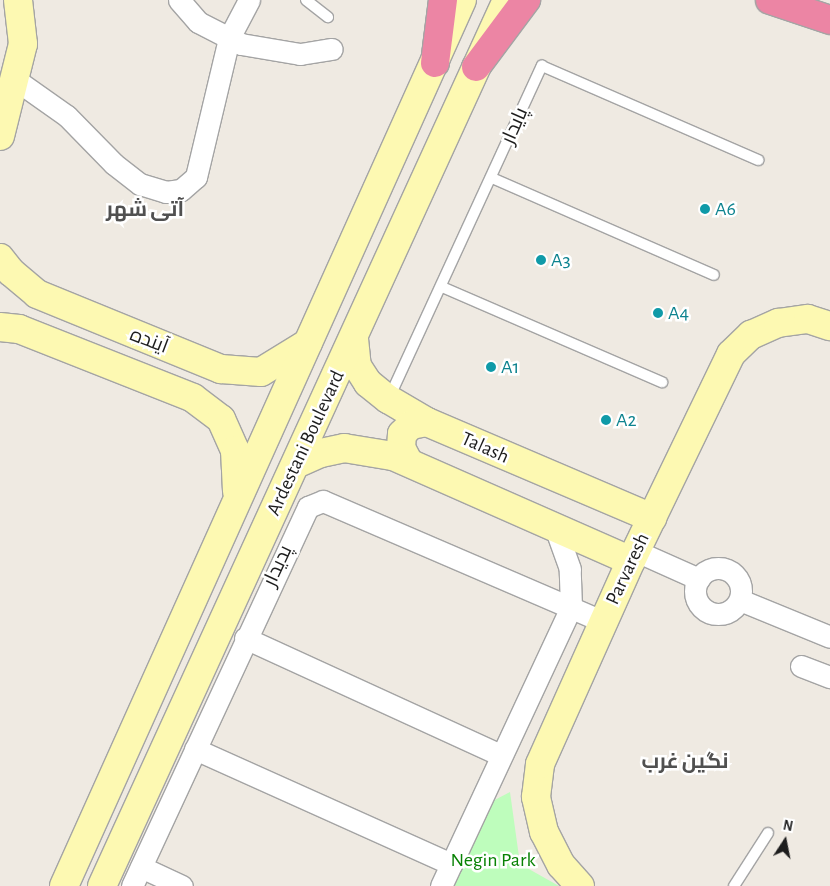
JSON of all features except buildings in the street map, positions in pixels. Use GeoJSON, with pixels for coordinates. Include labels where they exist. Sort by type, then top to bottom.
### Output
{"type":"FeatureCollection","features":[{"type":"Feature","properties":{"kind":"highway"},"geometry":{"type":"LineString","coordinates":[[435,63],[443,0]]}},
{"type":"Feature","properties":{"kind":"highway"},"geometry":{"type":"LineString","coordinates":[[476,67],[526,0]]}},
{"type":"Feature","properties":{"kind":"highway"},"geometry":{"type":"LineString","coordinates":[[770,0],[830,20]]}},
{"type":"Feature","properties":{"kind":"street"},"geometry":{"type":"LineString","coordinates":[[0,136],[16,80],[23,44],[18,0]]}},
{"type":"Feature","properties":{"kind":"street"},"geometry":{"type":"LineString","coordinates":[[179,0],[198,22],[241,44],[300,54],[332,50]]}},
{"type":"Feature","properties":{"kind":"street"},"geometry":{"type":"LineString","coordinates":[[16,80],[67,116],[114,164],[140,184],[166,192],[181,190],[196,177],[229,38],[249,0]]}},
{"type":"Feature","properties":{"kind":"street","name":"Ardestani Boulevard"},"geometry":{"type":"LineString","coordinates":[[64,886],[462,0]]}},
{"type":"Feature","properties":{"kind":"street","name":"Ardestani Boulevard"},"geometry":{"type":"LineString","coordinates":[[102,886],[508,0]]}},
{"type":"Feature","properties":{"kind":"street"},"geometry":{"type":"LineString","coordinates":[[0,113],[16,80]]}},
{"type":"Feature","properties":{"kind":"street","name":"آینده"},"geometry":{"type":"LineString","coordinates":[[0,258],[11,272],[37,294],[221,369],[261,372],[308,343]]}},
{"type":"Feature","properties":{"kind":"street","name":"Parvaresh"},"geometry":{"type":"LineString","coordinates":[[580,886],[561,865],[544,832],[536,798],[540,764],[634,556],[731,354],[750,335],[778,323],[808,319],[830,326]]}},
{"type":"Feature","properties":{"kind":"street"},"geometry":{"type":"LineString","coordinates":[[0,327],[19,329],[193,398],[221,418],[235,450],[237,498]]}},
{"type":"Feature","properties":{"kind":"street","name":"Talash"},"geometry":{"type":"LineString","coordinates":[[354,339],[357,366],[368,383],[388,399],[427,422],[548,476],[652,518]]}},
{"type":"Feature","properties":{"kind":"street"},"geometry":{"type":"LineString","coordinates":[[408,461],[401,448],[402,434],[411,425],[427,422]]}},
{"type":"Feature","properties":{"kind":"street"},"geometry":{"type":"LineString","coordinates":[[296,464],[321,452],[344,448],[370,450],[408,461],[555,527],[699,579]]}},
{"type":"Feature","properties":{"kind":"street"},"geometry":{"type":"LineString","coordinates":[[527,514],[540,510],[549,501],[552,489],[548,476]]}},
{"type":"Feature","properties":{"kind":"street","name":"پدیدار"},"geometry":{"type":"LineString","coordinates":[[136,877],[299,520],[308,507],[324,501],[604,622]]}},
{"type":"Feature","properties":{"kind":"street"},"geometry":{"type":"LineString","coordinates":[[441,886],[571,607],[570,569],[555,527]]}},
{"type":"Feature","properties":{"kind":"street"},"geometry":{"type":"LineString","coordinates":[[713,568],[727,569],[741,585],[740,600],[730,610],[710,612],[696,596],[699,579],[713,568]]}},
{"type":"Feature","properties":{"kind":"street"},"geometry":{"type":"LineString","coordinates":[[740,600],[830,637]]}},
{"type":"Feature","properties":{"kind":"street"},"geometry":{"type":"LineString","coordinates":[[245,638],[501,755]]}},
{"type":"Feature","properties":{"kind":"street"},"geometry":{"type":"LineString","coordinates":[[801,666],[830,677]]}},
{"type":"Feature","properties":{"kind":"street"},"geometry":{"type":"LineString","coordinates":[[195,748],[451,864]]}},
{"type":"Feature","properties":{"kind":"street"},"geometry":{"type":"LineString","coordinates":[[136,877],[182,886]]}},
{"type":"Feature","properties":{"kind":"lane"},"geometry":{"type":"LineString","coordinates":[[306,0],[328,17]]}},
{"type":"Feature","properties":{"kind":"lane","name":"پایدار"},"geometry":{"type":"LineString","coordinates":[[388,399],[442,287],[542,66],[758,160]]}},
{"type":"Feature","properties":{"kind":"lane"},"geometry":{"type":"LineString","coordinates":[[492,178],[714,275]]}},
{"type":"Feature","properties":{"kind":"lane"},"geometry":{"type":"LineString","coordinates":[[442,287],[662,382]]}},
{"type":"Feature","properties":{"kind":"lane"},"geometry":{"type":"LineString","coordinates":[[734,886],[768,833]]}},
{"type":"Feature","properties":{"kind":"green space","name":"Negin Park"},"geometry":{"type":"Polygon","coordinates":[[[510,792],[520,864],[559,886],[452,886],[487,804],[510,792]]]}},
{"type":"Feature","properties":{"kind":"place","name":"A6"},"geometry":{"type":"Point","coordinates":[705,209]}},
{"type":"Feature","properties":{"kind":"place","name":"A3"},"geometry":{"type":"Point","coordinates":[541,260]}},
{"type":"Feature","properties":{"kind":"place","name":"A4"},"geometry":{"type":"Point","coordinates":[658,313]}},
{"type":"Feature","properties":{"kind":"place","name":"A1"},"geometry":{"type":"Point","coordinates":[491,367]}},
{"type":"Feature","properties":{"kind":"place","name":"A2"},"geometry":{"type":"Point","coordinates":[606,420]}},
{"type":"Feature","properties":{"kind":"district","name":"آتی شهر"},"geometry":{"type":"Point","coordinates":[145,210]}},
{"type":"Feature","properties":{"kind":"district","name":"نگین غرب"},"geometry":{"type":"Point","coordinates":[685,762]}}]}
